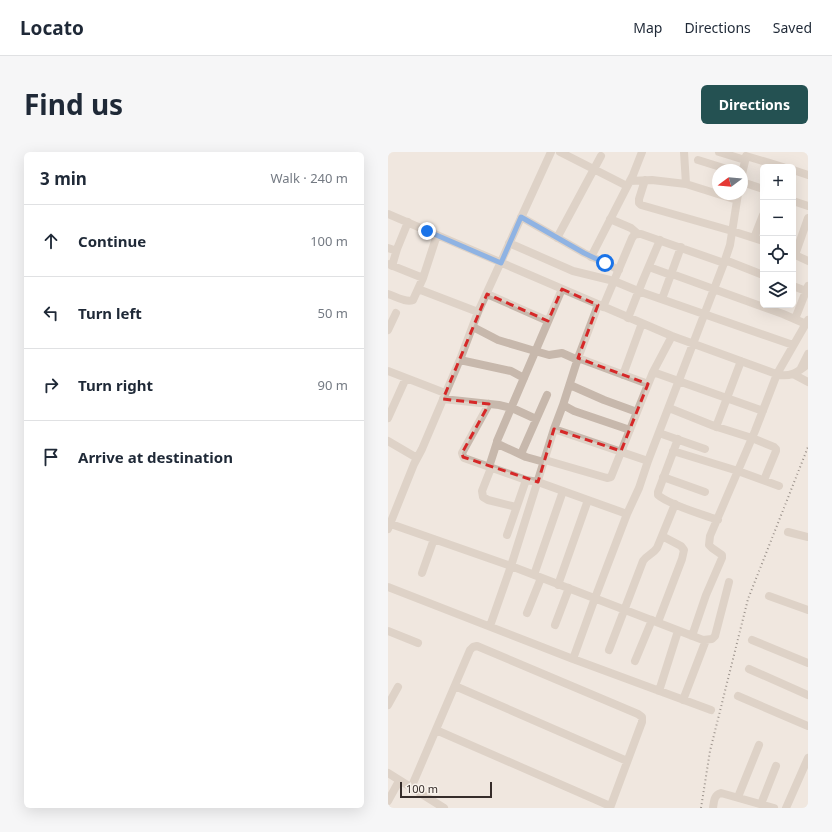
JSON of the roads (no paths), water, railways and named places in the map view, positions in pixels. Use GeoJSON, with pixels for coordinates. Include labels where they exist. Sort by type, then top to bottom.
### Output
{"type":"FeatureCollection","features":[{"type":"Feature","properties":{"kind":"street"},"geometry":{"type":"LineString","coordinates":[[551,152],[478,312],[460,360],[389,525],[511,566],[625,609],[678,631],[706,640],[712,639],[715,636],[729,582]]}},
{"type":"Feature","properties":{"kind":"street"},"geometry":{"type":"LineString","coordinates":[[560,152],[594,170],[629,184],[652,180],[686,184],[712,190]]}},
{"type":"Feature","properties":{"kind":"street"},"geometry":{"type":"LineString","coordinates":[[591,257],[629,184],[642,152]]}},
{"type":"Feature","properties":{"kind":"street"},"geometry":{"type":"LineString","coordinates":[[684,152],[686,184]]}},
{"type":"Feature","properties":{"kind":"street"},"geometry":{"type":"LineString","coordinates":[[719,152],[746,156],[773,164]]}},
{"type":"Feature","properties":{"kind":"street"},"geometry":{"type":"LineString","coordinates":[[557,238],[601,156]]}},
{"type":"Feature","properties":{"kind":"street"},"geometry":{"type":"LineString","coordinates":[[698,160],[712,164]]}},
{"type":"Feature","properties":{"kind":"street"},"geometry":{"type":"LineString","coordinates":[[796,171],[808,175]]}},
{"type":"Feature","properties":{"kind":"street"},"geometry":{"type":"LineString","coordinates":[[645,180],[639,199],[639,203],[641,205],[732,230],[760,240]]}},
{"type":"Feature","properties":{"kind":"street"},"geometry":{"type":"LineString","coordinates":[[748,184],[760,188]]}},
{"type":"Feature","properties":{"kind":"street"},"geometry":{"type":"LineString","coordinates":[[573,658],[725,262],[730,245],[737,200]]}},
{"type":"Feature","properties":{"kind":"street"},"geometry":{"type":"LineString","coordinates":[[796,202],[808,206]]}},
{"type":"Feature","properties":{"kind":"street"},"geometry":{"type":"LineString","coordinates":[[388,214],[628,318],[672,336],[777,374],[793,374],[808,364]]}},
{"type":"Feature","properties":{"kind":"street"},"geometry":{"type":"LineString","coordinates":[[521,217],[591,257],[619,270]]}},
{"type":"Feature","properties":{"kind":"street"},"geometry":{"type":"LineString","coordinates":[[796,250],[808,218]]}},
{"type":"Feature","properties":{"kind":"street"},"geometry":{"type":"LineString","coordinates":[[610,219],[631,228],[638,234],[760,274]]}},
{"type":"Feature","properties":{"kind":"street"},"geometry":{"type":"LineString","coordinates":[[408,222],[398,249],[390,265],[423,278]]}},
{"type":"Feature","properties":{"kind":"street"},"geometry":{"type":"LineString","coordinates":[[754,238],[760,223]]}},
{"type":"Feature","properties":{"kind":"street"},"geometry":{"type":"LineString","coordinates":[[490,626],[578,359],[632,238],[638,234]]}},
{"type":"Feature","properties":{"kind":"street"},"geometry":{"type":"LineString","coordinates":[[388,294],[412,301],[423,278],[437,235]]}},
{"type":"Feature","properties":{"kind":"street"},"geometry":{"type":"LineString","coordinates":[[628,318],[660,240]]}},
{"type":"Feature","properties":{"kind":"street"},"geometry":{"type":"LineString","coordinates":[[509,243],[573,271],[614,281],[638,291],[794,345]]}},
{"type":"Feature","properties":{"kind":"street"},"geometry":{"type":"LineString","coordinates":[[662,299],[681,247]]}},
{"type":"Feature","properties":{"kind":"street"},"geometry":{"type":"LineString","coordinates":[[388,248],[394,250],[398,249]]}},
{"type":"Feature","properties":{"kind":"street"},"geometry":{"type":"LineString","coordinates":[[796,256],[808,261]]}},
{"type":"Feature","properties":{"kind":"street"},"geometry":{"type":"LineString","coordinates":[[649,267],[807,322],[777,374],[738,472],[710,536],[709,544],[722,555],[722,558],[706,595],[692,636]]}},
{"type":"Feature","properties":{"kind":"street"},"geometry":{"type":"LineString","coordinates":[[795,319],[807,288],[796,286]]}},
{"type":"Feature","properties":{"kind":"street"},"geometry":{"type":"LineString","coordinates":[[418,289],[478,312]]}},
{"type":"Feature","properties":{"kind":"street"},"geometry":{"type":"LineString","coordinates":[[516,507],[488,500],[484,497],[482,491],[497,442],[562,289]]}},
{"type":"Feature","properties":{"kind":"street"},"geometry":{"type":"LineString","coordinates":[[487,294],[548,321]]}},
{"type":"Feature","properties":{"kind":"street"},"geometry":{"type":"LineString","coordinates":[[388,330],[390,321],[396,313]]}},
{"type":"Feature","properties":{"kind":"street"},"geometry":{"type":"LineString","coordinates":[[623,375],[642,323]]}},
{"type":"Feature","properties":{"kind":"street"},"geometry":{"type":"LineString","coordinates":[[472,327],[498,340],[535,352],[549,355],[562,353],[648,384]]}},
{"type":"Feature","properties":{"kind":"street"},"geometry":{"type":"LineString","coordinates":[[497,442],[500,445],[521,454],[609,478],[653,372],[672,336]]}},
{"type":"Feature","properties":{"kind":"street"},"geometry":{"type":"LineString","coordinates":[[801,369],[808,354]]}},
{"type":"Feature","properties":{"kind":"street"},"geometry":{"type":"LineString","coordinates":[[460,360],[511,371],[524,378]]}},
{"type":"Feature","properties":{"kind":"street"},"geometry":{"type":"LineString","coordinates":[[716,427],[741,361]]}},
{"type":"Feature","properties":{"kind":"street"},"geometry":{"type":"LineString","coordinates":[[388,371],[444,396],[512,408],[536,419]]}},
{"type":"Feature","properties":{"kind":"street"},"geometry":{"type":"LineString","coordinates":[[653,372],[763,411]]}},
{"type":"Feature","properties":{"kind":"street"},"geometry":{"type":"LineString","coordinates":[[793,374],[808,382]]}},
{"type":"Feature","properties":{"kind":"street"},"geometry":{"type":"LineString","coordinates":[[388,418],[391,405],[406,378]]}},
{"type":"Feature","properties":{"kind":"street"},"geometry":{"type":"LineString","coordinates":[[570,385],[604,400],[637,412]]}},
{"type":"Feature","properties":{"kind":"street"},"geometry":{"type":"LineString","coordinates":[[521,454],[547,395]]}},
{"type":"Feature","properties":{"kind":"street"},"geometry":{"type":"LineString","coordinates":[[489,404],[462,454],[464,458],[526,480],[538,482],[627,514]]}},
{"type":"Feature","properties":{"kind":"street"},"geometry":{"type":"LineString","coordinates":[[563,406],[630,430]]}},
{"type":"Feature","properties":{"kind":"street"},"geometry":{"type":"LineString","coordinates":[[669,408],[716,427],[752,438],[774,447],[776,451],[764,480]]}},
{"type":"Feature","properties":{"kind":"street"},"geometry":{"type":"LineString","coordinates":[[554,429],[648,461]]}},
{"type":"Feature","properties":{"kind":"street"},"geometry":{"type":"LineString","coordinates":[[659,433],[705,449]]}},
{"type":"Feature","properties":{"kind":"street"},"geometry":{"type":"LineString","coordinates":[[678,440],[663,477],[658,495],[675,504],[718,520]]}},
{"type":"Feature","properties":{"kind":"street"},"geometry":{"type":"LineString","coordinates":[[388,441],[417,458]]}},
{"type":"Feature","properties":{"kind":"street"},"geometry":{"type":"LineString","coordinates":[[673,451],[779,486]]}},
{"type":"Feature","properties":{"kind":"street"},"geometry":{"type":"LineString","coordinates":[[663,477],[704,492]]}},
{"type":"Feature","properties":{"kind":"street"},"geometry":{"type":"LineString","coordinates":[[507,535],[526,480]]}},
{"type":"Feature","properties":{"kind":"street"},"geometry":{"type":"LineString","coordinates":[[527,613],[563,491]]}},
{"type":"Feature","properties":{"kind":"street"},"geometry":{"type":"LineString","coordinates":[[558,585],[588,500]]}},
{"type":"Feature","properties":{"kind":"street"},"geometry":{"type":"LineString","coordinates":[[609,650],[644,559],[655,550],[675,504]]}},
{"type":"Feature","properties":{"kind":"street"},"geometry":{"type":"LineString","coordinates":[[788,532],[808,537]]}},
{"type":"Feature","properties":{"kind":"street"},"geometry":{"type":"LineString","coordinates":[[636,661],[682,559],[684,550],[681,546],[662,536]]}},
{"type":"Feature","properties":{"kind":"street"},"geometry":{"type":"LineString","coordinates":[[422,573],[434,540]]}},
{"type":"Feature","properties":{"kind":"street"},"geometry":{"type":"LineString","coordinates":[[388,587],[711,710]]}},
{"type":"Feature","properties":{"kind":"street"},"geometry":{"type":"LineString","coordinates":[[555,625],[569,588]]}},
{"type":"Feature","properties":{"kind":"street"},"geometry":{"type":"LineString","coordinates":[[769,596],[808,610]]}},
{"type":"Feature","properties":{"kind":"street"},"geometry":{"type":"LineString","coordinates":[[388,631],[418,642]]}},
{"type":"Feature","properties":{"kind":"street"},"geometry":{"type":"LineString","coordinates":[[659,691],[678,631]]}},
{"type":"Feature","properties":{"kind":"street"},"geometry":{"type":"LineString","coordinates":[[683,700],[706,640]]}},
{"type":"Feature","properties":{"kind":"street"},"geometry":{"type":"LineString","coordinates":[[752,640],[808,663]]}},
{"type":"Feature","properties":{"kind":"street"},"geometry":{"type":"LineString","coordinates":[[411,788],[470,650],[473,647],[477,646],[642,717],[642,722],[610,807],[436,730]]}},
{"type":"Feature","properties":{"kind":"street"},"geometry":{"type":"LineString","coordinates":[[749,669],[808,695]]}},
{"type":"Feature","properties":{"kind":"street"},"geometry":{"type":"LineString","coordinates":[[455,686],[627,760]]}},
{"type":"Feature","properties":{"kind":"street"},"geometry":{"type":"LineString","coordinates":[[388,705],[398,687]]}},
{"type":"Feature","properties":{"kind":"street"},"geometry":{"type":"LineString","coordinates":[[738,696],[808,726]]}},
{"type":"Feature","properties":{"kind":"street"},"geometry":{"type":"LineString","coordinates":[[738,797],[759,745]]}},
{"type":"Feature","properties":{"kind":"street"},"geometry":{"type":"LineString","coordinates":[[786,808],[807,762]]}},
{"type":"Feature","properties":{"kind":"street"},"geometry":{"type":"LineString","coordinates":[[761,804],[776,766]]}},
{"type":"Feature","properties":{"kind":"street"},"geometry":{"type":"LineString","coordinates":[[388,773],[444,808]]}},
{"type":"Feature","properties":{"kind":"street"},"geometry":{"type":"LineString","coordinates":[[388,801],[399,781]]}},
{"type":"Feature","properties":{"kind":"street"},"geometry":{"type":"LineString","coordinates":[[712,808],[716,796],[719,793],[724,793],[774,808]]}},
{"type":"Feature","properties":{"kind":"railway"},"geometry":{"type":"LineString","coordinates":[[701,808],[710,751],[748,599],[808,447]]}}]}
